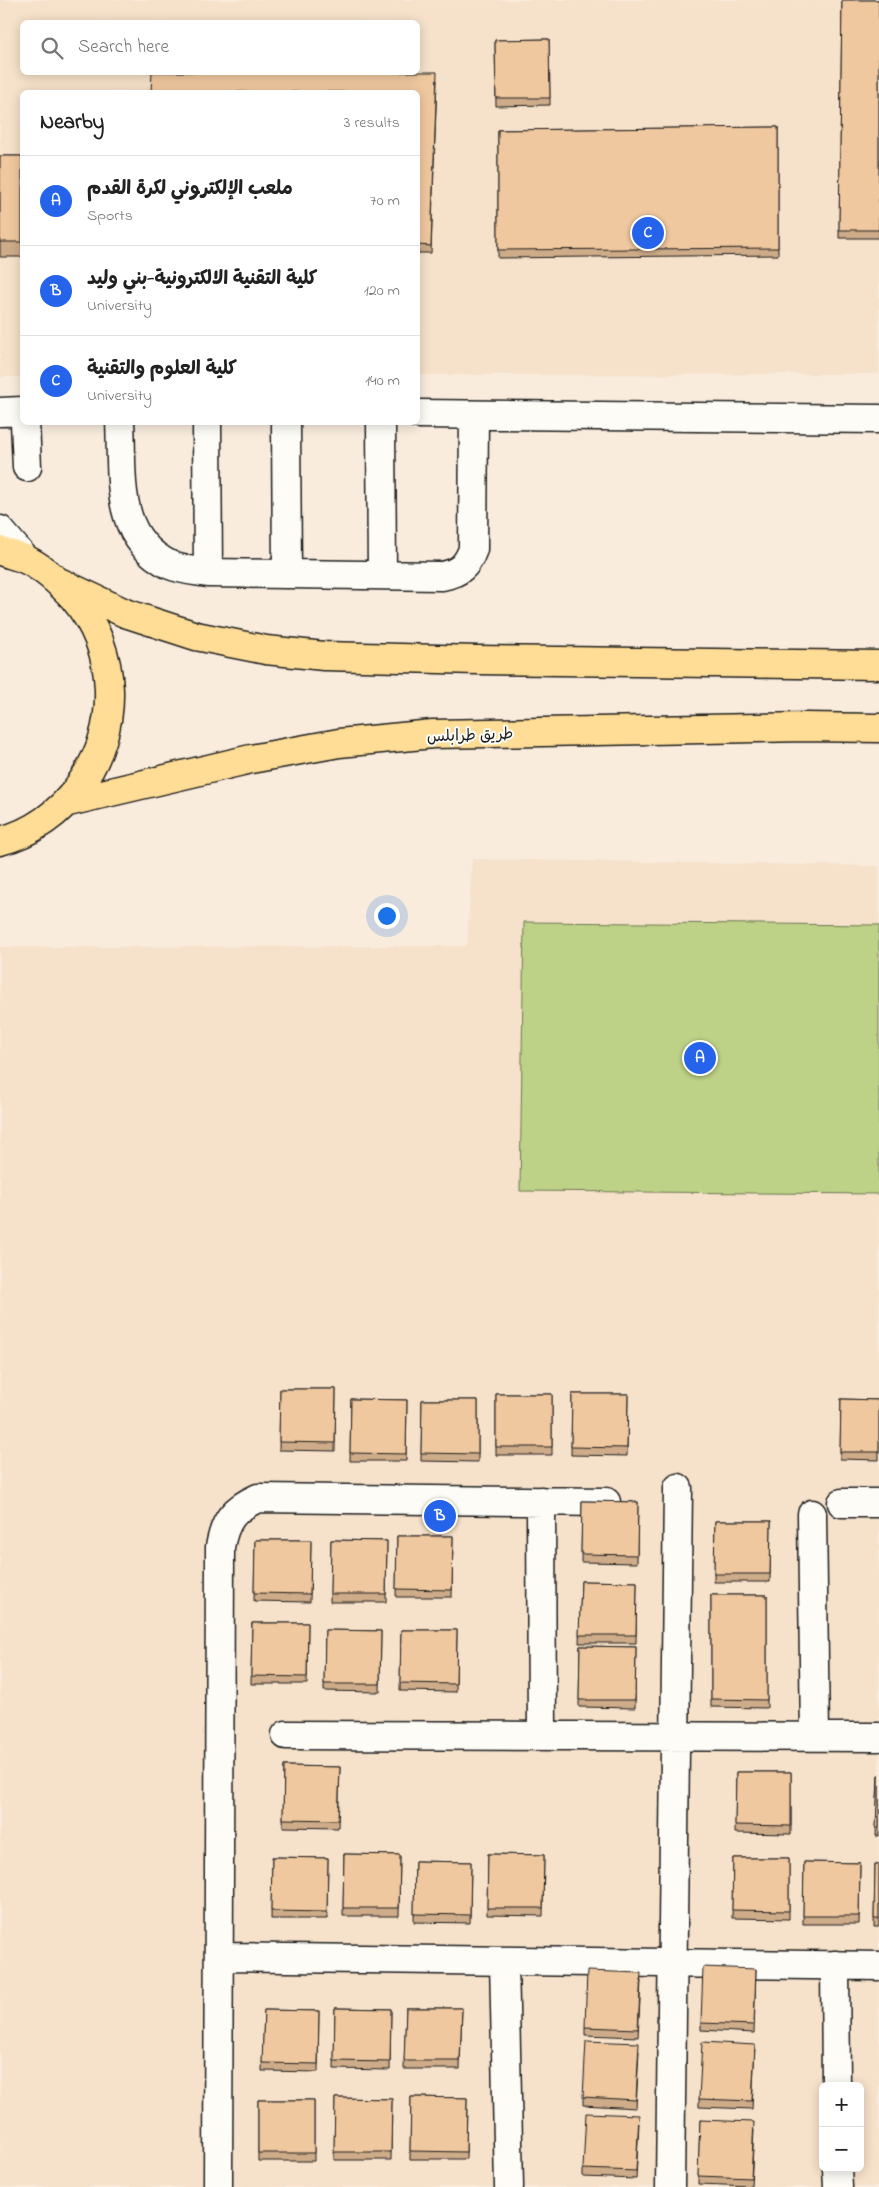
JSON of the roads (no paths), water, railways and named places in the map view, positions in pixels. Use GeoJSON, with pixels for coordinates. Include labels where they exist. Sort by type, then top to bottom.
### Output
{"type":"FeatureCollection","features":[{"type":"Feature","properties":{"kind":"highway"},"geometry":{"type":"LineString","coordinates":[[12,555],[59,582],[125,613],[196,636],[257,649],[324,656],[477,660],[879,665]]}},
{"type":"Feature","properties":{"kind":"highway"},"geometry":{"type":"LineString","coordinates":[[0,841],[12,838],[42,823],[68,802],[92,769],[107,730],[111,690],[104,649],[86,613],[59,582]]}},
{"type":"Feature","properties":{"kind":"highway","name":"طريق طرابلس"},"geometry":{"type":"LineString","coordinates":[[68,802],[251,759],[339,743],[433,734],[805,727],[879,728]]}},
{"type":"Feature","properties":{"kind":"street"},"geometry":{"type":"LineString","coordinates":[[0,412],[20,410]]}},
{"type":"Feature","properties":{"kind":"street"},"geometry":{"type":"LineString","coordinates":[[420,414],[879,419]]}},
{"type":"Feature","properties":{"kind":"street"},"geometry":{"type":"LineString","coordinates":[[120,425],[126,512],[135,536],[151,553],[172,566],[208,573],[442,576],[453,574],[462,569],[469,560],[473,549],[474,415]]}},
{"type":"Feature","properties":{"kind":"street"},"geometry":{"type":"LineString","coordinates":[[24,425],[27,467]]}},
{"type":"Feature","properties":{"kind":"street"},"geometry":{"type":"LineString","coordinates":[[207,425],[208,573]]}},
{"type":"Feature","properties":{"kind":"street"},"geometry":{"type":"LineString","coordinates":[[286,425],[287,574]]}},
{"type":"Feature","properties":{"kind":"street"},"geometry":{"type":"LineString","coordinates":[[381,425],[382,575]]}},
{"type":"Feature","properties":{"kind":"street"},"geometry":{"type":"LineString","coordinates":[[0,530],[12,555]]}},
{"type":"Feature","properties":{"kind":"street"},"geometry":{"type":"LineString","coordinates":[[670,2187],[678,1488]]}},
{"type":"Feature","properties":{"kind":"street"},"geometry":{"type":"LineString","coordinates":[[218,2187],[220,1547],[222,1532],[231,1516],[243,1505],[258,1498],[606,1502]]}},
{"type":"Feature","properties":{"kind":"street"},"geometry":{"type":"LineString","coordinates":[[541,1501],[542,1736]]}},
{"type":"Feature","properties":{"kind":"street"},"geometry":{"type":"LineString","coordinates":[[842,1503],[879,1504]]}},
{"type":"Feature","properties":{"kind":"street"},"geometry":{"type":"LineString","coordinates":[[812,1514],[815,1736]]}},
{"type":"Feature","properties":{"kind":"street"},"geometry":{"type":"LineString","coordinates":[[286,1735],[879,1737]]}},
{"type":"Feature","properties":{"kind":"street"},"geometry":{"type":"LineString","coordinates":[[219,1958],[879,1966]]}},
{"type":"Feature","properties":{"kind":"street"},"geometry":{"type":"LineString","coordinates":[[504,1961],[510,2187]]}},
{"type":"Feature","properties":{"kind":"street"},"geometry":{"type":"LineString","coordinates":[[835,1966],[836,2082]]}},
{"type":"Feature","properties":{"kind":"street"},"geometry":{"type":"LineString","coordinates":[[837,2172],[838,2187]]}},
{"type":"Feature","properties":{"kind":"place","name":"كلية العلوم والتقنية"},"geometry":{"type":"Point","coordinates":[648,233]}},
{"type":"Feature","properties":{"kind":"place","name":"ملعب الإلكتروني لكرة القدم"},"geometry":{"type":"Point","coordinates":[700,1058]}},
{"type":"Feature","properties":{"kind":"place","name":"كلية التقنية الالكترونية-بني وليد"},"geometry":{"type":"Point","coordinates":[440,1516]}}]}
